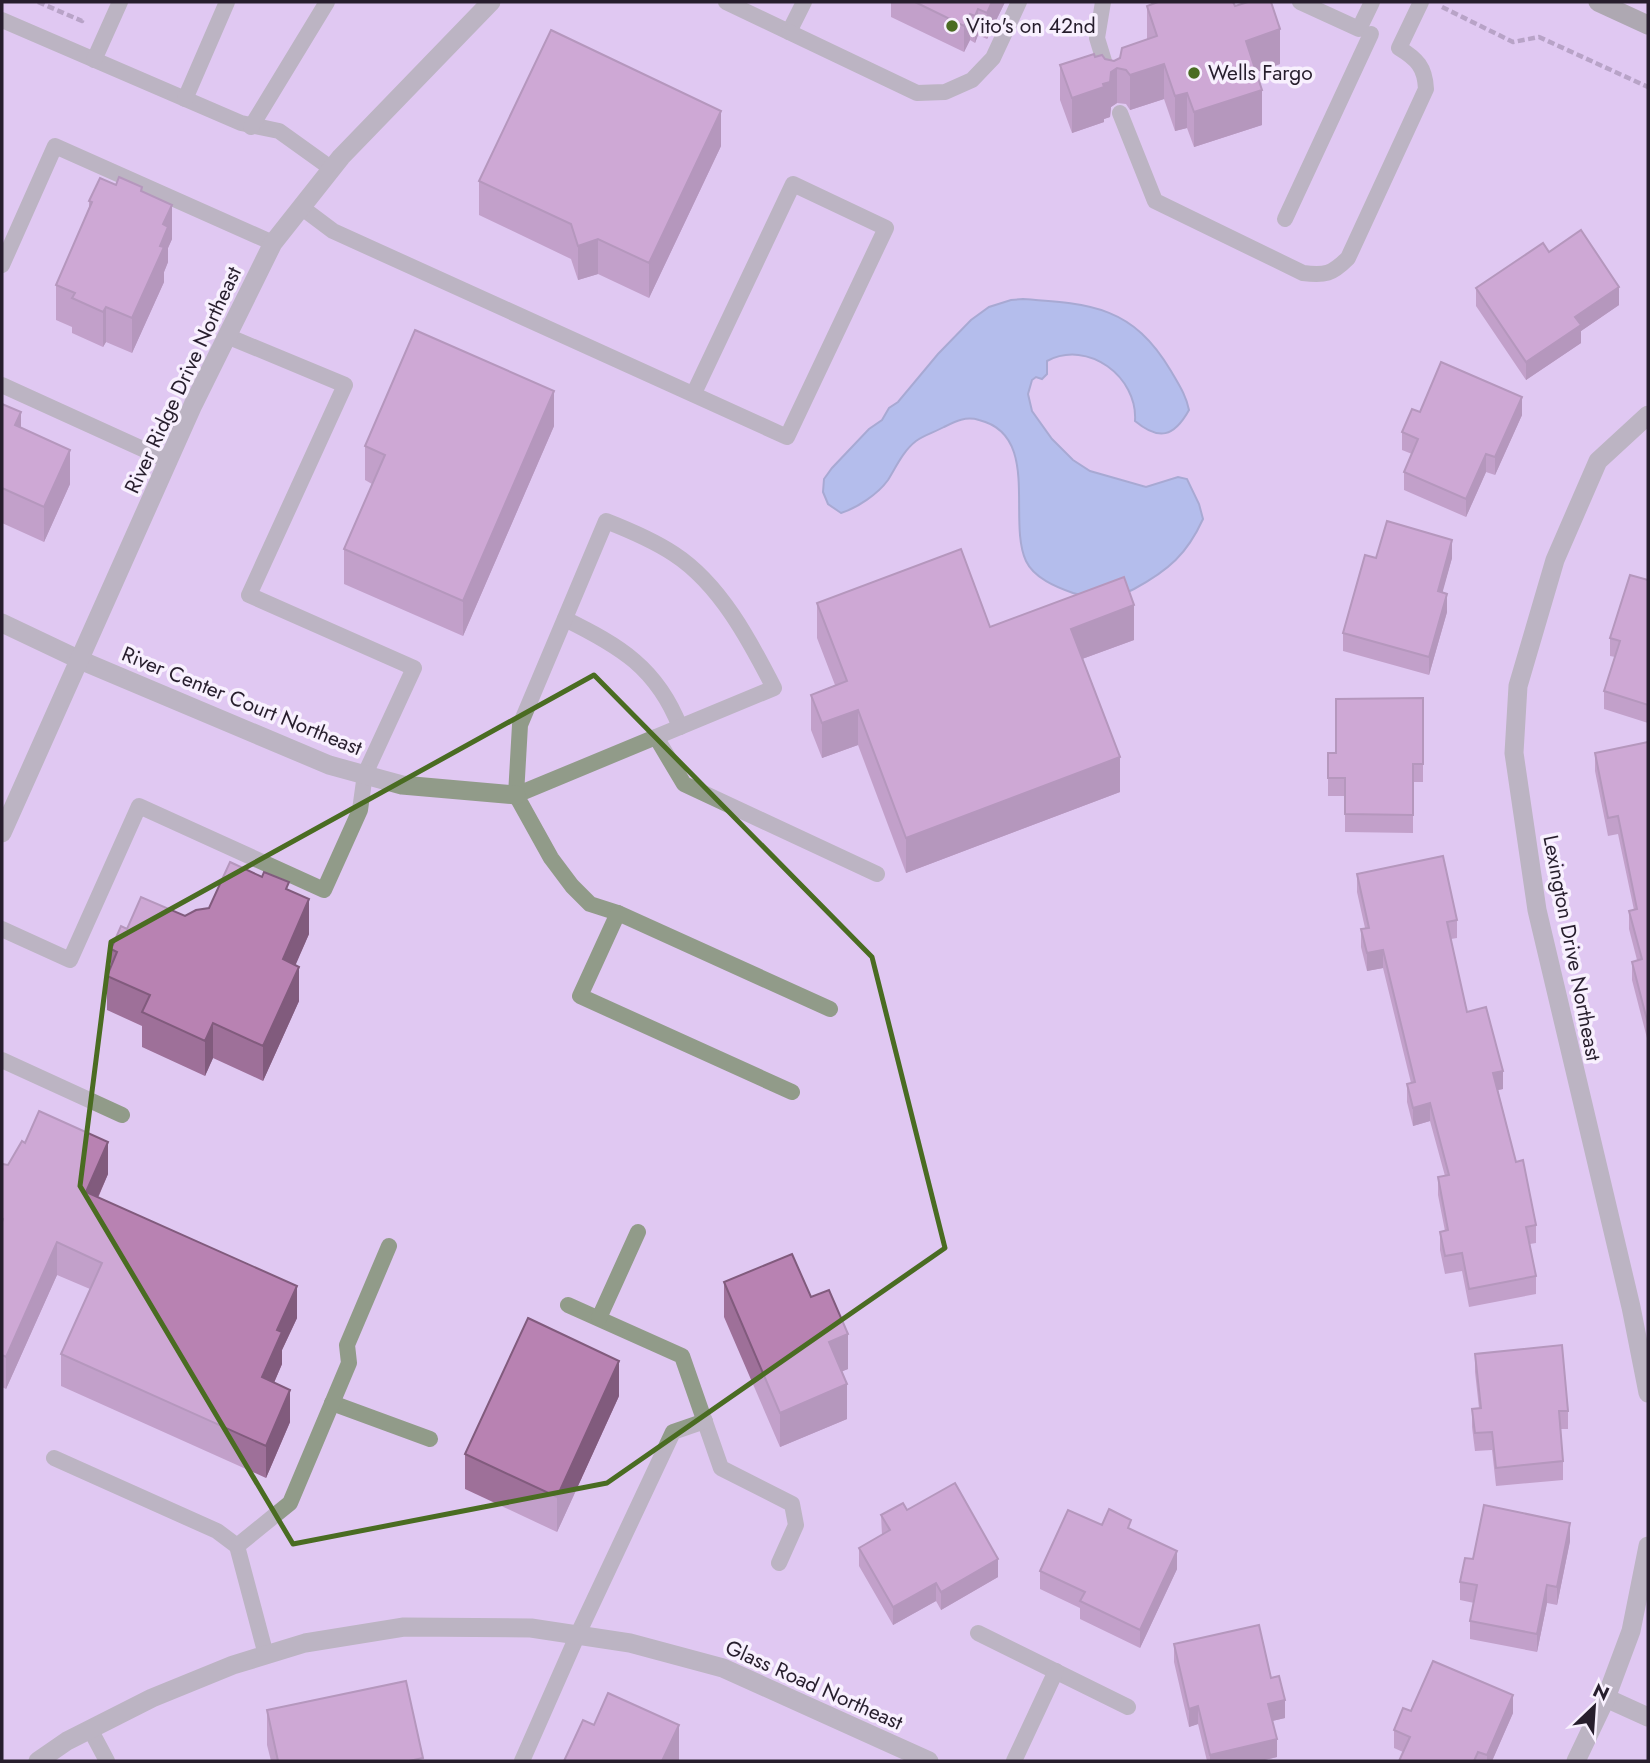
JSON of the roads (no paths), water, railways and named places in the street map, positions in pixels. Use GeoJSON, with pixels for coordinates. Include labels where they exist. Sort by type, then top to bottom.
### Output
{"type":"FeatureCollection","features":[{"type":"Feature","properties":{"kind":"main road"},"geometry":{"type":"LineString","coordinates":[[1598,2],[1648,25]]}},
{"type":"Feature","properties":{"kind":"street","name":"River Ridge Drive Northeast"},"geometry":{"type":"LineString","coordinates":[[2,833],[194,405],[273,243],[332,169],[491,2]]}},
{"type":"Feature","properties":{"kind":"street","name":"Lexington Drive Northeast"},"geometry":{"type":"LineString","coordinates":[[1648,415],[1598,461],[1555,561],[1518,686],[1514,753],[1537,911],[1640,1305],[1648,1393]]}},
{"type":"Feature","properties":{"kind":"street","name":"River Center Court Northeast"},"geometry":{"type":"LineString","coordinates":[[2,623],[80,660],[329,765],[402,785],[516,795]]}},
{"type":"Feature","properties":{"kind":"street"},"geometry":{"type":"LineString","coordinates":[[1576,1761],[1606,1698],[1632,1631],[1648,1546]]}},
{"type":"Feature","properties":{"kind":"street","name":"Glass Road Northeast"},"geometry":{"type":"LineString","coordinates":[[38,1761],[67,1741],[152,1698],[233,1665],[305,1643],[404,1627],[531,1628],[629,1643],[723,1668],[929,1761]]}},
{"type":"Feature","properties":{"kind":"street"},"geometry":{"type":"LineString","coordinates":[[1606,1698],[1648,1717]]}},
{"type":"Feature","properties":{"kind":"lane"},"geometry":{"type":"LineString","coordinates":[[94,60],[120,2]]}},
{"type":"Feature","properties":{"kind":"lane"},"geometry":{"type":"LineString","coordinates":[[185,99],[227,2]]}},
{"type":"Feature","properties":{"kind":"lane"},"geometry":{"type":"LineString","coordinates":[[251,127],[327,2]]}},
{"type":"Feature","properties":{"kind":"lane"},"geometry":{"type":"LineString","coordinates":[[726,2],[917,93],[945,92],[972,80],[993,58],[1019,2]]}},
{"type":"Feature","properties":{"kind":"lane"},"geometry":{"type":"LineString","coordinates":[[789,32],[804,2]]}},
{"type":"Feature","properties":{"kind":"lane"},"geometry":{"type":"LineString","coordinates":[[1103,2],[1097,38],[1112,86]]}},
{"type":"Feature","properties":{"kind":"lane"},"geometry":{"type":"LineString","coordinates":[[1120,113],[1155,201],[1303,273],[1323,275],[1338,268],[1348,258],[1426,89],[1426,74],[1418,60],[1399,48],[1300,2]]}},
{"type":"Feature","properties":{"kind":"lane"},"geometry":{"type":"LineString","coordinates":[[1285,219],[1365,32],[1372,2]]}},
{"type":"Feature","properties":{"kind":"lane"},"geometry":{"type":"LineString","coordinates":[[1399,48],[1421,2]]}},
{"type":"Feature","properties":{"kind":"lane"},"geometry":{"type":"LineString","coordinates":[[2,19],[251,127],[279,131],[332,169]]}},
{"type":"Feature","properties":{"kind":"lane"},"geometry":{"type":"LineString","coordinates":[[2,265],[55,146],[273,243]]}},
{"type":"Feature","properties":{"kind":"lane"},"geometry":{"type":"LineString","coordinates":[[301,207],[333,231],[787,437],[886,228],[793,184],[694,393]]}},
{"type":"Feature","properties":{"kind":"lane"},"geometry":{"type":"LineString","coordinates":[[2,929],[70,960],[139,806],[324,890],[360,810],[365,774],[414,668],[249,595],[345,385],[228,336]]}},
{"type":"Feature","properties":{"kind":"lane"},"geometry":{"type":"LineString","coordinates":[[2,384],[169,461]]}},
{"type":"Feature","properties":{"kind":"lane"},"geometry":{"type":"LineString","coordinates":[[516,795],[774,688],[740,625],[695,571],[676,555],[641,535],[606,521],[520,725],[516,795],[551,858],[590,904],[618,913],[830,1009]]}},
{"type":"Feature","properties":{"kind":"lane"},"geometry":{"type":"LineString","coordinates":[[565,619],[621,649],[643,666],[673,708],[680,727]]}},
{"type":"Feature","properties":{"kind":"lane"},"geometry":{"type":"LineString","coordinates":[[656,737],[684,784],[877,874]]}},
{"type":"Feature","properties":{"kind":"lane"},"geometry":{"type":"LineString","coordinates":[[618,913],[580,996],[792,1092]]}},
{"type":"Feature","properties":{"kind":"lane"},"geometry":{"type":"LineString","coordinates":[[2,1060],[122,1115]]}},
{"type":"Feature","properties":{"kind":"lane"},"geometry":{"type":"LineString","coordinates":[[599,1318],[638,1232]]}},
{"type":"Feature","properties":{"kind":"lane"},"geometry":{"type":"LineString","coordinates":[[237,1546],[290,1503],[349,1363],[347,1345],[389,1246]]}},
{"type":"Feature","properties":{"kind":"lane"},"geometry":{"type":"LineString","coordinates":[[568,1305],[682,1356],[721,1468],[792,1504],[796,1525],[779,1563]]}},
{"type":"Feature","properties":{"kind":"lane"},"geometry":{"type":"LineString","coordinates":[[332,1404],[430,1438]]}},
{"type":"Feature","properties":{"kind":"lane"},"geometry":{"type":"LineString","coordinates":[[522,1761],[673,1432],[705,1422]]}},
{"type":"Feature","properties":{"kind":"lane"},"geometry":{"type":"LineString","coordinates":[[54,1458],[217,1531],[237,1546],[266,1655]]}},
{"type":"Feature","properties":{"kind":"lane"},"geometry":{"type":"LineString","coordinates":[[978,1633],[1128,1706]]}},
{"type":"Feature","properties":{"kind":"lane"},"geometry":{"type":"LineString","coordinates":[[1014,1761],[1056,1671]]}},
{"type":"Feature","properties":{"kind":"lane"},"geometry":{"type":"LineString","coordinates":[[90,1730],[107,1761]]}},
{"type":"Feature","properties":{"kind":"water"},"geometry":{"type":"Polygon","coordinates":[[[1023,299],[1091,307],[1126,321],[1142,333],[1157,350],[1186,400],[1189,410],[1178,426],[1165,433],[1151,432],[1135,421],[1134,405],[1119,377],[1108,366],[1094,359],[1063,355],[1047,361],[1047,374],[1042,379],[1036,377],[1032,380],[1028,394],[1032,411],[1052,439],[1073,460],[1090,471],[1146,487],[1178,477],[1187,479],[1199,504],[1203,519],[1183,552],[1157,575],[1120,595],[1104,597],[1073,593],[1046,581],[1034,572],[1026,561],[1021,544],[1019,481],[1010,443],[998,429],[979,420],[957,421],[916,441],[884,485],[867,500],[847,511],[841,513],[828,504],[823,492],[824,479],[832,468],[869,429],[882,420],[889,408],[898,402],[971,320],[989,307],[1023,299]]]}},
{"type":"Feature","properties":{"kind":"place","name":"Vito's on 42nd"},"geometry":{"type":"Point","coordinates":[952,26]}},
{"type":"Feature","properties":{"kind":"place","name":"Wells Fargo"},"geometry":{"type":"Point","coordinates":[1194,73]}}]}
